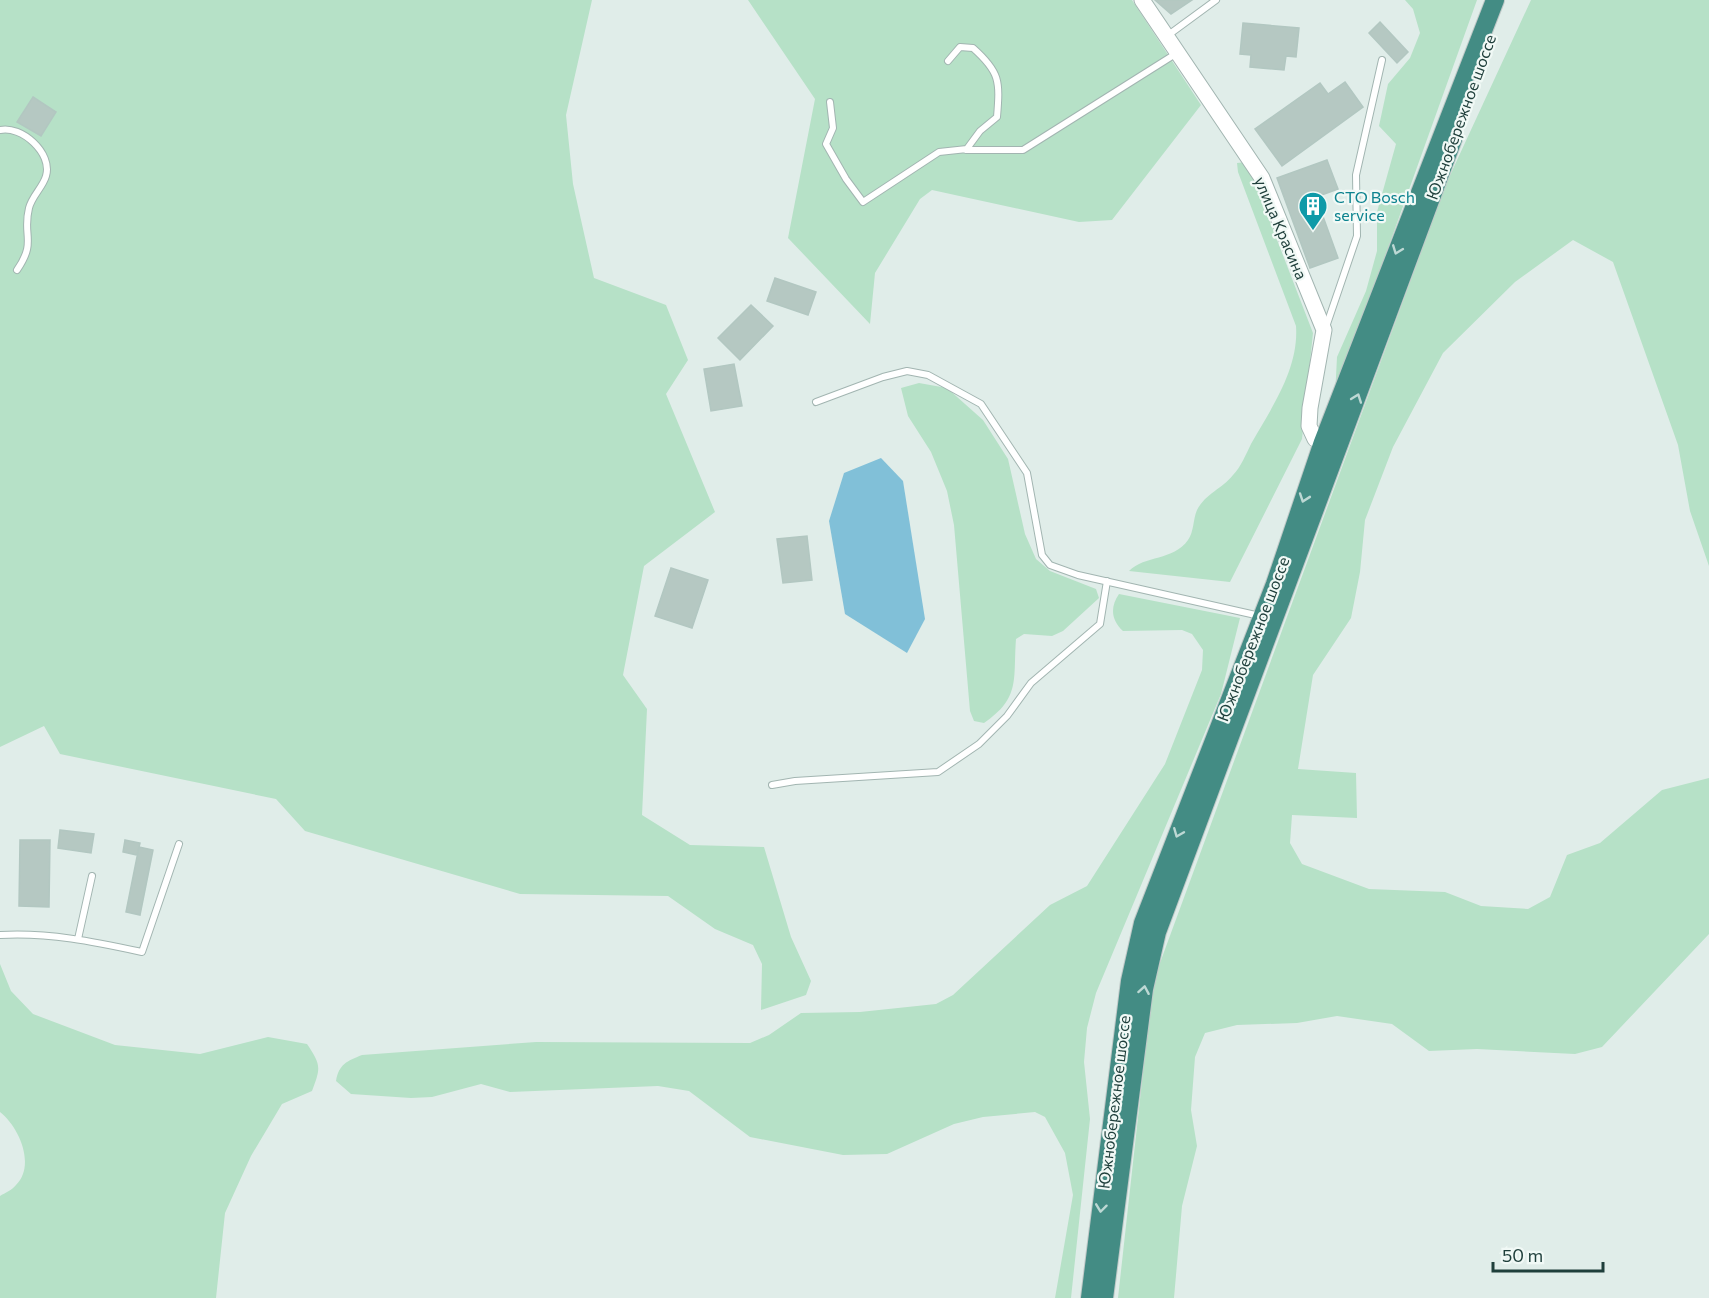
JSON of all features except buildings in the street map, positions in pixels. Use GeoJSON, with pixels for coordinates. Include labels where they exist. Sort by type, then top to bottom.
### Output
{"type":"FeatureCollection","features":[{"type":"Feature","properties":{"kind":"highway","name":"Южнобережное шоссе"},"geometry":{"type":"LineString","coordinates":[[1090,1298],[1130,981],[1143,923],[1206,783],[1330,447],[1500,4]]}},
{"type":"Feature","properties":{"kind":"highway","name":"Южнобережное шоссе"},"geometry":{"type":"LineString","coordinates":[[1104,1298],[1144,989],[1156,932],[1261,616],[1330,447]]}},
{"type":"Feature","properties":{"kind":"street","name":"улица Красина"},"geometry":{"type":"LineString","coordinates":[[1142,0],[1262,178],[1324,330]]}},
{"type":"Feature","properties":{"kind":"street"},"geometry":{"type":"LineString","coordinates":[[1324,330],[1309,426],[1316,439],[1330,447]]}},
{"type":"Feature","properties":{"kind":"lane"},"geometry":{"type":"LineString","coordinates":[[1167,37],[1216,0]]}},
{"type":"Feature","properties":{"kind":"lane"},"geometry":{"type":"LineString","coordinates":[[948,61],[960,47],[973,48],[993,65],[996,75],[997,117],[980,131],[967,149]]}},
{"type":"Feature","properties":{"kind":"lane"},"geometry":{"type":"LineString","coordinates":[[830,102],[833,128],[826,144],[846,179],[863,202],[939,152],[967,149],[1023,150],[1177,52]]}},
{"type":"Feature","properties":{"kind":"lane"},"geometry":{"type":"LineString","coordinates":[[1324,330],[1357,236],[1356,175],[1382,60]]}},
{"type":"Feature","properties":{"kind":"lane"},"geometry":{"type":"LineString","coordinates":[[0,130],[20,131],[37,147],[46,167],[46,176],[29,207],[29,251],[17,270]]}},
{"type":"Feature","properties":{"kind":"lane"},"geometry":{"type":"LineString","coordinates":[[816,402],[883,377],[907,371],[928,375],[981,404],[1027,472],[1042,555],[1050,565],[1078,575],[1261,616]]}},
{"type":"Feature","properties":{"kind":"lane"},"geometry":{"type":"LineString","coordinates":[[772,785],[795,781],[938,772],[953,764],[992,732],[1031,683],[1100,624],[1107,581]]}},
{"type":"Feature","properties":{"kind":"lane"},"geometry":{"type":"LineString","coordinates":[[0,935],[25,933],[78,939],[142,952],[179,844]]}},
{"type":"Feature","properties":{"kind":"lane"},"geometry":{"type":"LineString","coordinates":[[78,939],[92,876]]}},
{"type":"Feature","properties":{"kind":"green space"},"geometry":{"type":"Polygon","coordinates":[[[0,0],[592,0],[566,115],[573,184],[594,278],[666,305],[688,360],[666,394],[715,512],[644,566],[623,675],[647,709],[642,815],[690,845],[764,847],[791,937],[811,981],[806,995],[761,1010],[762,964],[753,945],[715,929],[668,896],[520,894],[305,831],[276,799],[60,754],[44,726],[0,747],[0,0]]]}},
{"type":"Feature","properties":{"kind":"green space"},"geometry":{"type":"Polygon","coordinates":[[[748,0],[1132,0],[1201,105],[1112,220],[1079,222],[932,190],[920,199],[875,273],[870,324],[788,238],[815,99],[748,0]]]}},
{"type":"Feature","properties":{"kind":"green space"},"geometry":{"type":"Polygon","coordinates":[[[1405,0],[1477,0],[1335,396],[1337,357],[1366,291],[1377,251],[1377,212],[1396,144],[1379,126],[1388,84],[1410,58],[1420,33],[1413,9],[1405,0]]]}},
{"type":"Feature","properties":{"kind":"green space"},"geometry":{"type":"Polygon","coordinates":[[[1531,0],[1709,0],[1709,566],[1690,511],[1678,445],[1613,262],[1573,240],[1515,282],[1443,353],[1393,447],[1365,520],[1360,572],[1351,618],[1313,675],[1298,769],[1356,773],[1357,818],[1292,815],[1290,843],[1302,864],[1369,889],[1445,892],[1481,906],[1528,909],[1550,897],[1567,855],[1600,843],[1662,790],[1709,778],[1709,934],[1602,1047],[1575,1054],[1477,1049],[1429,1051],[1392,1024],[1337,1016],[1297,1023],[1237,1025],[1205,1033],[1195,1057],[1191,1110],[1197,1146],[1182,1206],[1174,1298],[1118,1298],[1153,982],[1446,184],[1531,0]]]}},
{"type":"Feature","properties":{"kind":"green space"},"geometry":{"type":"Polygon","coordinates":[[[1247,162],[1313,333],[1302,439],[1230,582],[1129,571],[1143,562],[1175,551],[1188,540],[1197,510],[1209,495],[1236,472],[1289,372],[1296,342],[1296,326],[1238,172],[1237,163],[1247,162]]]}},
{"type":"Feature","properties":{"kind":"green space"},"geometry":{"type":"Polygon","coordinates":[[[919,383],[947,388],[983,420],[1008,459],[1025,534],[1036,559],[1050,571],[1096,589],[1099,598],[1063,631],[1052,636],[1024,634],[1016,639],[1013,687],[1010,696],[996,714],[984,723],[974,721],[970,711],[954,525],[947,491],[931,452],[908,416],[901,388],[919,383]]]}},
{"type":"Feature","properties":{"kind":"green space"},"geometry":{"type":"Polygon","coordinates":[[[1119,594],[1240,618],[1221,694],[1096,993],[1087,1028],[1084,1062],[1090,1119],[1071,1298],[1055,1298],[1073,1195],[1065,1153],[1045,1117],[1035,1112],[983,1117],[954,1124],[887,1154],[843,1155],[750,1137],[689,1091],[658,1086],[510,1092],[481,1084],[432,1097],[411,1098],[351,1094],[336,1081],[344,1064],[362,1055],[536,1042],[750,1043],[769,1035],[801,1013],[860,1012],[936,1004],[953,995],[1050,905],[1087,886],[1165,764],[1202,670],[1203,650],[1192,634],[1182,630],[1123,631],[1113,613],[1119,594]]]}},
{"type":"Feature","properties":{"kind":"green space"},"geometry":{"type":"Polygon","coordinates":[[[0,964],[11,991],[33,1014],[115,1045],[200,1054],[268,1037],[307,1044],[312,1051],[318,1071],[312,1091],[282,1104],[251,1156],[225,1213],[216,1298],[0,1298],[0,1196],[14,1187],[22,1177],[25,1157],[19,1136],[0,1112],[0,964]]]}},
{"type":"Feature","properties":{"kind":"water"},"geometry":{"type":"Polygon","coordinates":[[[881,458],[903,481],[925,619],[907,653],[845,614],[829,521],[844,473],[881,458]]]}},
{"type":"Feature","properties":{"kind":"place","name":"СТО Bosch service"},"geometry":{"type":"Point","coordinates":[1313,232]}}]}
